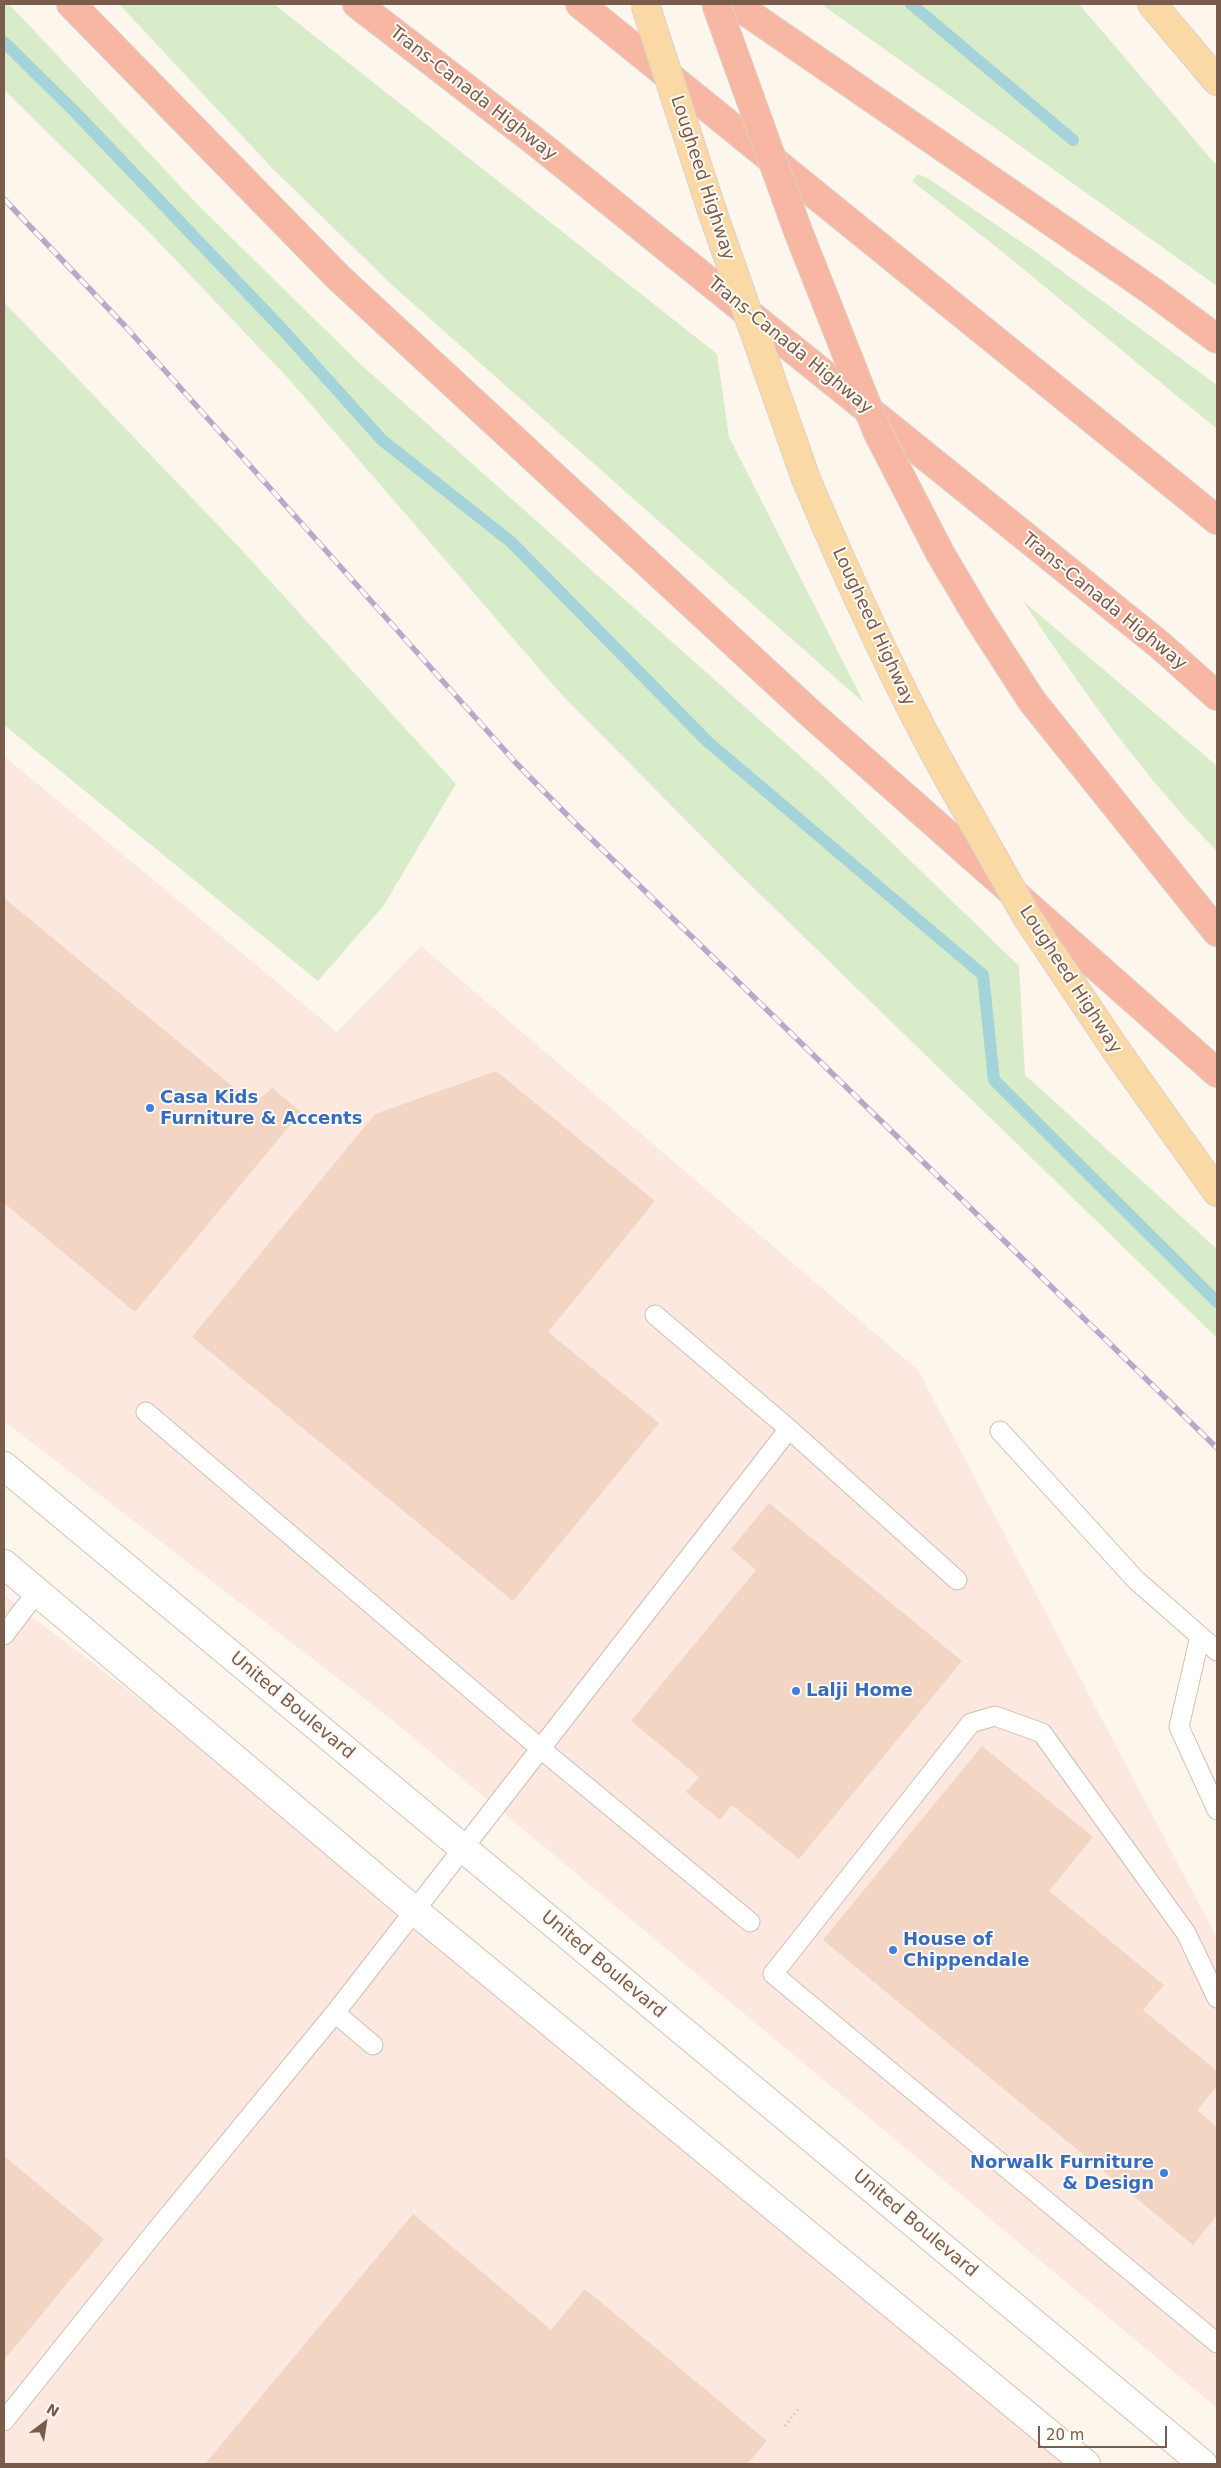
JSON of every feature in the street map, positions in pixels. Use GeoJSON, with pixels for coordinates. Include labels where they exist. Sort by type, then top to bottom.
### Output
{"type":"FeatureCollection","features":[{"type":"Feature","properties":{"kind":"highway"},"geometry":{"type":"LineString","coordinates":[[71,4],[339,278],[810,713],[1217,1073]]}},
{"type":"Feature","properties":{"kind":"highway","name":"Trans-Canada Highway"},"geometry":{"type":"LineString","coordinates":[[357,4],[544,148],[1161,646],[1217,696]]}},
{"type":"Feature","properties":{"kind":"highway"},"geometry":{"type":"LineString","coordinates":[[580,4],[1217,520]]}},
{"type":"Feature","properties":{"kind":"highway"},"geometry":{"type":"LineString","coordinates":[[716,4],[798,231],[877,431],[940,553],[979,619],[1032,701],[1217,932]]}},
{"type":"Feature","properties":{"kind":"highway"},"geometry":{"type":"LineString","coordinates":[[735,4],[1152,291],[1217,339]]}},
{"type":"Feature","properties":{"kind":"highway"},"geometry":{"type":"LineString","coordinates":[[1123,817],[1217,911]]}},
{"type":"Feature","properties":{"kind":"main road","name":"Lougheed Highway"},"geometry":{"type":"LineString","coordinates":[[645,4],[712,211],[806,479],[871,628],[904,696],[940,763],[1027,917],[1116,1050],[1217,1192]]}},
{"type":"Feature","properties":{"kind":"main road"},"geometry":{"type":"LineString","coordinates":[[1152,4],[1217,81]]}},
{"type":"Feature","properties":{"kind":"main road","name":"United Boulevard"},"geometry":{"type":"LineString","coordinates":[[4,1466],[1203,2464]]}},
{"type":"Feature","properties":{"kind":"main road"},"geometry":{"type":"LineString","coordinates":[[4,1564],[415,1911],[1086,2464]]}},
{"type":"Feature","properties":{"kind":"lane"},"geometry":{"type":"LineString","coordinates":[[655,1314],[789,1430],[957,1580]]}},
{"type":"Feature","properties":{"kind":"lane"},"geometry":{"type":"LineString","coordinates":[[146,1412],[541,1748],[750,1922]]}},
{"type":"Feature","properties":{"kind":"lane"},"geometry":{"type":"LineString","coordinates":[[4,2421],[151,2237],[335,2013],[789,1430]]}},
{"type":"Feature","properties":{"kind":"lane"},"geometry":{"type":"LineString","coordinates":[[1000,1431],[1136,1580],[1217,1651]]}},
{"type":"Feature","properties":{"kind":"lane"},"geometry":{"type":"LineString","coordinates":[[4,1635],[37,1592]]}},
{"type":"Feature","properties":{"kind":"lane"},"geometry":{"type":"LineString","coordinates":[[1200,1636],[1179,1727],[1217,1810]]}},
{"type":"Feature","properties":{"kind":"lane"},"geometry":{"type":"LineString","coordinates":[[1213,2333],[773,1974],[971,1723],[995,1716],[1042,1733],[1186,1933],[1217,1998]]}},
{"type":"Feature","properties":{"kind":"lane"},"geometry":{"type":"LineString","coordinates":[[335,2013],[373,2045]]}},
{"type":"Feature","properties":{"kind":"path"},"geometry":{"type":"LineString","coordinates":[[785,2426],[799,2408]]}},
{"type":"Feature","properties":{"kind":"shaded area"},"geometry":{"type":"Polygon","coordinates":[[[4,756],[337,1032],[421,946],[918,1370],[1217,1938],[1217,2408],[392,1720],[4,1421],[4,756]]]}},
{"type":"Feature","properties":{"kind":"shaded area"},"geometry":{"type":"Polygon","coordinates":[[[4,1595],[415,1911],[1066,2464],[4,2464],[4,1595]]]}},
{"type":"Feature","properties":{"kind":"green space"},"geometry":{"type":"Polygon","coordinates":[[[4,4],[9,4],[196,203],[358,362],[827,780],[1019,966],[1025,1075],[1217,1249],[1217,1338],[733,868],[562,695],[288,378],[149,232],[4,90],[4,4]]]}},
{"type":"Feature","properties":{"kind":"green space"},"geometry":{"type":"Polygon","coordinates":[[[119,4],[274,4],[717,354],[729,437],[864,703],[392,285],[273,169],[119,4]]]}},
{"type":"Feature","properties":{"kind":"green space"},"geometry":{"type":"Polygon","coordinates":[[[821,4],[1079,4],[1217,166],[1217,286],[821,4]]]}},
{"type":"Feature","properties":{"kind":"green space"},"geometry":{"type":"Polygon","coordinates":[[[918,174],[929,179],[1033,250],[1217,385],[1217,429],[1004,253],[912,181],[918,174]]]}},
{"type":"Feature","properties":{"kind":"green space"},"geometry":{"type":"Polygon","coordinates":[[[4,302],[238,546],[456,784],[384,905],[318,981],[4,725],[4,302]]]}},
{"type":"Feature","properties":{"kind":"green space"},"geometry":{"type":"Polygon","coordinates":[[[1023,601],[1217,766],[1217,851],[1190,823],[1138,762],[1090,699],[1023,601]]]}},
{"type":"Feature","properties":{"kind":"building","name":"Casa Kids Furniture & Accents"},"geometry":{"type":"Polygon","coordinates":[[[4,898],[254,1104],[272,1088],[301,1112],[135,1312],[4,1203],[4,898]]]}},
{"type":"Feature","properties":{"kind":"building"},"geometry":{"type":"Polygon","coordinates":[[[496,1071],[655,1201],[548,1332],[659,1423],[513,1601],[192,1337],[375,1114],[496,1071]]]}},
{"type":"Feature","properties":{"kind":"building","name":"Lalji Home"},"geometry":{"type":"Polygon","coordinates":[[[769,1503],[962,1661],[799,1859],[732,1805],[720,1820],[686,1792],[699,1777],[631,1721],[756,1570],[731,1549],[769,1503]]]}},
{"type":"Feature","properties":{"kind":"building"},"geometry":{"type":"Polygon","coordinates":[[[982,1746],[1093,1837],[1049,1891],[1164,1985],[1143,2010],[1217,2071],[1217,2086],[1197,2110],[1217,2127],[1217,2215],[1193,2245],[823,1940],[982,1746]]]}},
{"type":"Feature","properties":{"kind":"building"},"geometry":{"type":"Polygon","coordinates":[[[4,2156],[104,2239],[4,2360],[4,2156]]]}},
{"type":"Feature","properties":{"kind":"building"},"geometry":{"type":"Polygon","coordinates":[[[413,2214],[551,2330],[585,2289],[767,2441],[747,2464],[205,2464],[413,2214]]]}},
{"type":"Feature","properties":{"kind":"waterway"},"geometry":{"type":"LineString","coordinates":[[911,4],[1073,140]]}},
{"type":"Feature","properties":{"kind":"waterway"},"geometry":{"type":"LineString","coordinates":[[4,42],[75,112],[283,330],[382,440],[511,542],[708,742],[983,975],[994,1080],[1217,1302]]}},
{"type":"Feature","properties":{"kind":"railway"},"geometry":{"type":"LineString","coordinates":[[4,199],[125,326],[516,763],[575,823],[1217,1448]]}},
{"type":"Feature","properties":{"kind":"place","name":"Casa Kids Furniture & Accents"},"geometry":{"type":"Point","coordinates":[150,1108]}},
{"type":"Feature","properties":{"kind":"place","name":"Lalji Home"},"geometry":{"type":"Point","coordinates":[796,1691]}},
{"type":"Feature","properties":{"kind":"place","name":"House of Chippendale"},"geometry":{"type":"Point","coordinates":[893,1950]}},
{"type":"Feature","properties":{"kind":"place","name":"Norwalk Furniture & Design"},"geometry":{"type":"Point","coordinates":[1164,2173]}}]}
